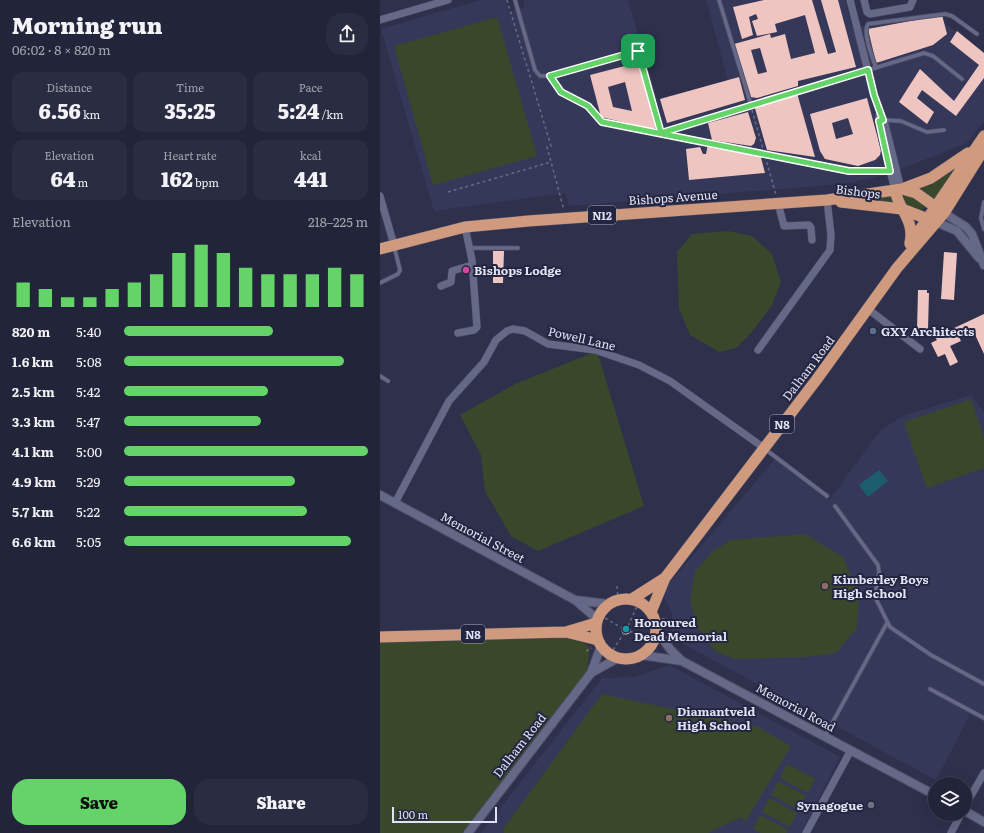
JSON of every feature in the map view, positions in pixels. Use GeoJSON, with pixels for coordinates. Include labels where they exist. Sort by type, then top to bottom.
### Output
{"type":"FeatureCollection","features":[{"type":"Feature","properties":{"kind":"highway","name":"N8"},"geometry":{"type":"LineString","coordinates":[[932,220],[979,149],[984,136]]}},
{"type":"Feature","properties":{"kind":"highway","name":"Bishops"},"geometry":{"type":"LineString","coordinates":[[827,200],[899,189],[931,178],[979,149]]}},
{"type":"Feature","properties":{"kind":"highway"},"geometry":{"type":"LineString","coordinates":[[910,243],[912,228],[902,209],[899,189],[916,194],[940,210]]}},
{"type":"Feature","properties":{"kind":"highway","name":"Bishops"},"geometry":{"type":"LineString","coordinates":[[827,200],[902,209],[932,220]]}},
{"type":"Feature","properties":{"kind":"highway","name":"Bishops Avenue"},"geometry":{"type":"LineString","coordinates":[[380,249],[465,227],[566,218],[827,200]]}},
{"type":"Feature","properties":{"kind":"highway","name":"Dalham Road"},"geometry":{"type":"LineString","coordinates":[[897,268],[910,243],[932,220]]}},
{"type":"Feature","properties":{"kind":"highway","name":"Dalham Road"},"geometry":{"type":"LineString","coordinates":[[635,603],[665,578],[868,309],[932,220]]}},
{"type":"Feature","properties":{"kind":"highway","name":"Dalham Road"},"geometry":{"type":"LineString","coordinates":[[653,621],[665,578]]}},
{"type":"Feature","properties":{"kind":"highway"},"geometry":{"type":"LineString","coordinates":[[600,643],[600,614],[616,602],[635,603],[646,606],[653,621]]}},
{"type":"Feature","properties":{"kind":"highway","name":"N8"},"geometry":{"type":"LineString","coordinates":[[380,637],[566,632],[599,620]]}},
{"type":"Feature","properties":{"kind":"highway","name":"N8"},"geometry":{"type":"LineString","coordinates":[[641,655],[650,647],[653,621]]}},
{"type":"Feature","properties":{"kind":"highway","name":"N8"},"geometry":{"type":"LineString","coordinates":[[566,632],[600,643],[612,655],[616,654]]}},
{"type":"Feature","properties":{"kind":"highway"},"geometry":{"type":"LineString","coordinates":[[616,654],[630,659],[641,655]]}},
{"type":"Feature","properties":{"kind":"street"},"geometry":{"type":"LineString","coordinates":[[380,20],[448,0]]}},
{"type":"Feature","properties":{"kind":"street"},"geometry":{"type":"LineString","coordinates":[[851,0],[880,112],[890,171],[899,189]]}},
{"type":"Feature","properties":{"kind":"street"},"geometry":{"type":"LineString","coordinates":[[864,0],[867,12],[870,14],[910,7],[913,0]]}},
{"type":"Feature","properties":{"kind":"street"},"geometry":{"type":"LineString","coordinates":[[881,120],[899,189]]}},
{"type":"Feature","properties":{"kind":"street"},"geometry":{"type":"LineString","coordinates":[[380,196],[382,212],[394,245]]}},
{"type":"Feature","properties":{"kind":"street"},"geometry":{"type":"LineString","coordinates":[[758,350],[830,250],[831,235],[827,200]]}},
{"type":"Feature","properties":{"kind":"street"},"geometry":{"type":"LineString","coordinates":[[778,203],[784,226],[809,225],[811,228],[812,240]]}},
{"type":"Feature","properties":{"kind":"street"},"geometry":{"type":"LineString","coordinates":[[940,210],[966,227],[972,234],[984,264]]}},
{"type":"Feature","properties":{"kind":"street"},"geometry":{"type":"LineString","coordinates":[[932,220],[957,231],[984,264]]}},
{"type":"Feature","properties":{"kind":"street"},"geometry":{"type":"LineString","coordinates":[[458,333],[477,328],[471,248],[465,227]]}},
{"type":"Feature","properties":{"kind":"street"},"geometry":{"type":"LineString","coordinates":[[441,286],[451,282],[452,271],[472,265]]}},
{"type":"Feature","properties":{"kind":"street"},"geometry":{"type":"LineString","coordinates":[[868,309],[920,349]]}},
{"type":"Feature","properties":{"kind":"street","name":"Powell Lane"},"geometry":{"type":"LineString","coordinates":[[395,503],[449,402],[484,362],[496,340],[507,331],[513,329],[525,331],[548,344],[595,350],[639,365],[670,381],[764,448]]}},
{"type":"Feature","properties":{"kind":"street","name":"Memorial Street"},"geometry":{"type":"LineString","coordinates":[[380,495],[575,600],[599,620]]}},
{"type":"Feature","properties":{"kind":"street","name":"Memorial Street"},"geometry":{"type":"LineString","coordinates":[[575,600],[616,602]]}},
{"type":"Feature","properties":{"kind":"street"},"geometry":{"type":"LineString","coordinates":[[653,621],[670,650],[682,661]]}},
{"type":"Feature","properties":{"kind":"street","name":"Dalham Road"},"geometry":{"type":"LineString","coordinates":[[591,673],[600,643]]}},
{"type":"Feature","properties":{"kind":"street","name":"Dalham Road"},"geometry":{"type":"LineString","coordinates":[[468,833],[591,673],[616,654]]}},
{"type":"Feature","properties":{"kind":"street","name":"Memorial Road"},"geometry":{"type":"LineString","coordinates":[[641,655],[682,661],[928,791]]}},
{"type":"Feature","properties":{"kind":"street"},"geometry":{"type":"LineString","coordinates":[[806,833],[851,750]]}},
{"type":"Feature","properties":{"kind":"street"},"geometry":{"type":"LineString","coordinates":[[972,794],[984,773]]}},
{"type":"Feature","properties":{"kind":"street"},"geometry":{"type":"LineString","coordinates":[[972,815],[984,822]]}},
{"type":"Feature","properties":{"kind":"street"},"geometry":{"type":"LineString","coordinates":[[951,833],[957,821]]}},
{"type":"Feature","properties":{"kind":"lane"},"geometry":{"type":"LineString","coordinates":[[515,0],[535,70],[540,76],[550,76],[638,51],[661,133],[928,53],[962,79]]}},
{"type":"Feature","properties":{"kind":"lane"},"geometry":{"type":"LineString","coordinates":[[719,0],[751,105]]}},
{"type":"Feature","properties":{"kind":"lane"},"geometry":{"type":"LineString","coordinates":[[876,68],[867,37],[866,28],[868,24],[945,14],[952,16],[977,34]]}},
{"type":"Feature","properties":{"kind":"lane"},"geometry":{"type":"LineString","coordinates":[[881,120],[901,121],[927,132],[944,130]]}},
{"type":"Feature","properties":{"kind":"lane"},"geometry":{"type":"LineString","coordinates":[[984,202],[981,218],[984,229]]}},
{"type":"Feature","properties":{"kind":"lane"},"geometry":{"type":"LineString","coordinates":[[380,283],[398,274],[400,270],[394,245]]}},
{"type":"Feature","properties":{"kind":"lane"},"geometry":{"type":"LineString","coordinates":[[471,248],[518,248]]}},
{"type":"Feature","properties":{"kind":"lane"},"geometry":{"type":"LineString","coordinates":[[380,376],[388,381]]}},
{"type":"Feature","properties":{"kind":"lane"},"geometry":{"type":"LineString","coordinates":[[764,448],[827,496]]}},
{"type":"Feature","properties":{"kind":"lane"},"geometry":{"type":"LineString","coordinates":[[835,506],[878,565],[879,572],[875,597],[887,623],[896,632],[931,655],[984,684]]}},
{"type":"Feature","properties":{"kind":"lane"},"geometry":{"type":"LineString","coordinates":[[825,736],[887,623]]}},
{"type":"Feature","properties":{"kind":"lane"},"geometry":{"type":"LineString","coordinates":[[930,689],[984,718]]}},
{"type":"Feature","properties":{"kind":"path"},"geometry":{"type":"LineString","coordinates":[[507,0],[551,146],[547,147],[566,218]]}},
{"type":"Feature","properties":{"kind":"path"},"geometry":{"type":"LineString","coordinates":[[550,76],[561,92],[588,106],[602,122],[849,171],[890,171]]}},
{"type":"Feature","properties":{"kind":"path"},"geometry":{"type":"LineString","coordinates":[[751,105],[778,203]]}},
{"type":"Feature","properties":{"kind":"path"},"geometry":{"type":"LineString","coordinates":[[448,192],[551,162]]}},
{"type":"Feature","properties":{"kind":"path"},"geometry":{"type":"LineString","coordinates":[[616,602],[617,586]]}},
{"type":"Feature","properties":{"kind":"path"},"geometry":{"type":"LineString","coordinates":[[628,626],[635,603]]}},
{"type":"Feature","properties":{"kind":"path"},"geometry":{"type":"LineString","coordinates":[[653,621],[667,618]]}},
{"type":"Feature","properties":{"kind":"path"},"geometry":{"type":"LineString","coordinates":[[599,620],[622,628]]}},
{"type":"Feature","properties":{"kind":"path"},"geometry":{"type":"LineString","coordinates":[[630,631],[647,641]]}},
{"type":"Feature","properties":{"kind":"path"},"geometry":{"type":"LineString","coordinates":[[616,654],[624,633]]}},
{"type":"Feature","properties":{"kind":"shaded area"},"geometry":{"type":"Polygon","coordinates":[[[481,0],[506,0],[509,12],[525,7],[523,0],[628,0],[657,99],[728,81],[706,0],[845,0],[852,28],[933,14],[984,53],[984,121],[967,143],[886,175],[843,184],[569,206],[565,193],[434,211],[381,29],[481,0]]]}},
{"type":"Feature","properties":{"kind":"shaded area","name":"Kimberley Boys High School"},"geometry":{"type":"Polygon","coordinates":[[[971,395],[984,412],[984,722],[970,714],[938,777],[930,777],[672,638],[672,612],[661,593],[775,459],[829,500],[881,430],[905,415],[971,395]]]}},
{"type":"Feature","properties":{"kind":"shaded area"},"geometry":{"type":"Polygon","coordinates":[[[879,470],[888,481],[868,497],[859,485],[879,470]]]}},
{"type":"Feature","properties":{"kind":"shaded area","name":"Diamantveld High School"},"geometry":{"type":"Polygon","coordinates":[[[669,665],[840,757],[801,833],[481,833],[602,678],[635,677],[669,665]]]}},
{"type":"Feature","properties":{"kind":"green space"},"geometry":{"type":"Polygon","coordinates":[[[497,17],[537,156],[433,185],[394,46],[497,17]]]}},
{"type":"Feature","properties":{"kind":"green space"},"geometry":{"type":"Polygon","coordinates":[[[956,168],[933,203],[914,191],[931,184],[956,168]]]}},
{"type":"Feature","properties":{"kind":"green space"},"geometry":{"type":"Polygon","coordinates":[[[901,191],[925,203],[926,207],[922,210],[854,199],[901,191]]]}},
{"type":"Feature","properties":{"kind":"green space"},"geometry":{"type":"Polygon","coordinates":[[[728,231],[752,236],[772,254],[781,282],[772,305],[752,332],[736,348],[719,352],[690,335],[679,309],[677,252],[692,234],[728,231]]]}},
{"type":"Feature","properties":{"kind":"green space"},"geometry":{"type":"Polygon","coordinates":[[[597,351],[644,506],[538,551],[511,536],[485,491],[481,455],[460,415],[515,384],[597,351]]]}},
{"type":"Feature","properties":{"kind":"green space"},"geometry":{"type":"Polygon","coordinates":[[[971,399],[984,438],[984,468],[927,488],[904,422],[971,399]]]}},
{"type":"Feature","properties":{"kind":"green space"},"geometry":{"type":"Polygon","coordinates":[[[805,534],[843,557],[859,594],[857,628],[836,653],[806,657],[736,659],[716,652],[698,628],[690,602],[695,571],[714,550],[731,540],[805,534]]]}},
{"type":"Feature","properties":{"kind":"green space"},"geometry":{"type":"Polygon","coordinates":[[[573,635],[590,647],[587,672],[467,833],[380,833],[380,641],[573,635]]]}},
{"type":"Feature","properties":{"kind":"green space","name":"Diamantveld High School"},"geometry":{"type":"Polygon","coordinates":[[[602,694],[758,727],[791,746],[745,822],[741,817],[708,833],[504,833],[503,829],[602,694]]]}},
{"type":"Feature","properties":{"kind":"green space"},"geometry":{"type":"Polygon","coordinates":[[[787,764],[815,779],[808,793],[780,778],[787,764]]]}},
{"type":"Feature","properties":{"kind":"green space"},"geometry":{"type":"Polygon","coordinates":[[[778,781],[806,796],[799,810],[771,795],[778,781]]]}},
{"type":"Feature","properties":{"kind":"green space"},"geometry":{"type":"Polygon","coordinates":[[[769,798],[797,813],[790,827],[762,812],[769,798]]]}},
{"type":"Feature","properties":{"kind":"green space"},"geometry":{"type":"Polygon","coordinates":[[[760,815],[788,830],[786,833],[761,833],[753,829],[760,815]]]}},
{"type":"Feature","properties":{"kind":"building"},"geometry":{"type":"Polygon","coordinates":[[[764,0],[812,0],[828,54],[836,52],[821,0],[838,0],[856,67],[798,81],[798,86],[757,98],[750,97],[734,44],[770,34],[771,38],[785,34],[791,59],[815,53],[805,15],[775,24],[777,32],[757,36],[752,21],[758,19],[756,14],[749,17],[753,35],[742,39],[733,7],[764,0]],[[760,48],[751,50],[758,74],[767,72],[760,48]]]}},
{"type":"Feature","properties":{"kind":"building"},"geometry":{"type":"Polygon","coordinates":[[[942,15],[947,34],[933,45],[876,63],[868,29],[942,15]]]}},
{"type":"Feature","properties":{"kind":"building"},"geometry":{"type":"Polygon","coordinates":[[[957,31],[984,53],[984,78],[956,116],[922,90],[917,98],[934,112],[927,124],[899,102],[920,69],[954,101],[979,65],[950,42],[957,31]]]}},
{"type":"Feature","properties":{"kind":"building"},"geometry":{"type":"Polygon","coordinates":[[[640,62],[657,127],[652,129],[601,117],[590,75],[640,62]],[[625,82],[608,87],[613,107],[632,111],[625,82]]]}},
{"type":"Feature","properties":{"kind":"building"},"geometry":{"type":"Polygon","coordinates":[[[739,77],[745,100],[667,123],[660,99],[739,77]]]}},
{"type":"Feature","properties":{"kind":"building"},"geometry":{"type":"Polygon","coordinates":[[[797,93],[815,157],[767,150],[754,105],[797,93]]]}},
{"type":"Feature","properties":{"kind":"building"},"geometry":{"type":"Polygon","coordinates":[[[867,98],[881,150],[880,155],[875,160],[858,166],[825,159],[820,151],[810,114],[867,98]],[[848,118],[832,123],[836,139],[853,134],[848,118]]]}},
{"type":"Feature","properties":{"kind":"building"},"geometry":{"type":"Polygon","coordinates":[[[748,112],[756,138],[754,144],[751,146],[712,140],[708,123],[748,112]]]}},
{"type":"Feature","properties":{"kind":"building"},"geometry":{"type":"Polygon","coordinates":[[[708,144],[760,154],[765,173],[689,180],[686,149],[700,147],[703,154],[706,154],[708,144]]]}},
{"type":"Feature","properties":{"kind":"building"},"geometry":{"type":"Polygon","coordinates":[[[493,251],[504,251],[503,283],[493,283],[493,251]]]}},
{"type":"Feature","properties":{"kind":"building"},"geometry":{"type":"Polygon","coordinates":[[[944,252],[957,253],[954,300],[941,299],[944,252]]]}},
{"type":"Feature","properties":{"kind":"building"},"geometry":{"type":"Polygon","coordinates":[[[918,290],[927,290],[927,293],[929,293],[928,329],[917,329],[918,290]]]}},
{"type":"Feature","properties":{"kind":"building"},"geometry":{"type":"Polygon","coordinates":[[[984,314],[984,354],[972,328],[958,335],[961,341],[950,346],[958,362],[950,366],[945,354],[938,357],[931,343],[937,340],[935,337],[984,314]]]}},
{"type":"Feature","properties":{"kind":"building","name":"Honoured Dead Memorial"},"geometry":{"type":"Polygon","coordinates":[[[626,625],[631,630],[626,635],[621,630],[626,625]]]}},
{"type":"Feature","properties":{"kind":"place","name":"Bishops Lodge"},"geometry":{"type":"Point","coordinates":[466,270]}},
{"type":"Feature","properties":{"kind":"place","name":"GXY Architects"},"geometry":{"type":"Point","coordinates":[873,331]}},
{"type":"Feature","properties":{"kind":"place","name":"Kimberley Boys High School"},"geometry":{"type":"Point","coordinates":[825,586]}},
{"type":"Feature","properties":{"kind":"place","name":"Honoured Dead Memorial"},"geometry":{"type":"Point","coordinates":[626,629]}},
{"type":"Feature","properties":{"kind":"place","name":"Diamantveld High School"},"geometry":{"type":"Point","coordinates":[669,718]}},
{"type":"Feature","properties":{"kind":"place","name":"Synagogue"},"geometry":{"type":"Point","coordinates":[871,805]}},
{"type":"Feature","properties":{"kind":"route"},"geometry":{"type":"LineString","coordinates":[[638,51],[661,133],[868,70],[874,95],[883,120],[879,121],[890,171],[849,171],[602,122],[588,106],[561,92],[550,76],[638,51]]}}]}
